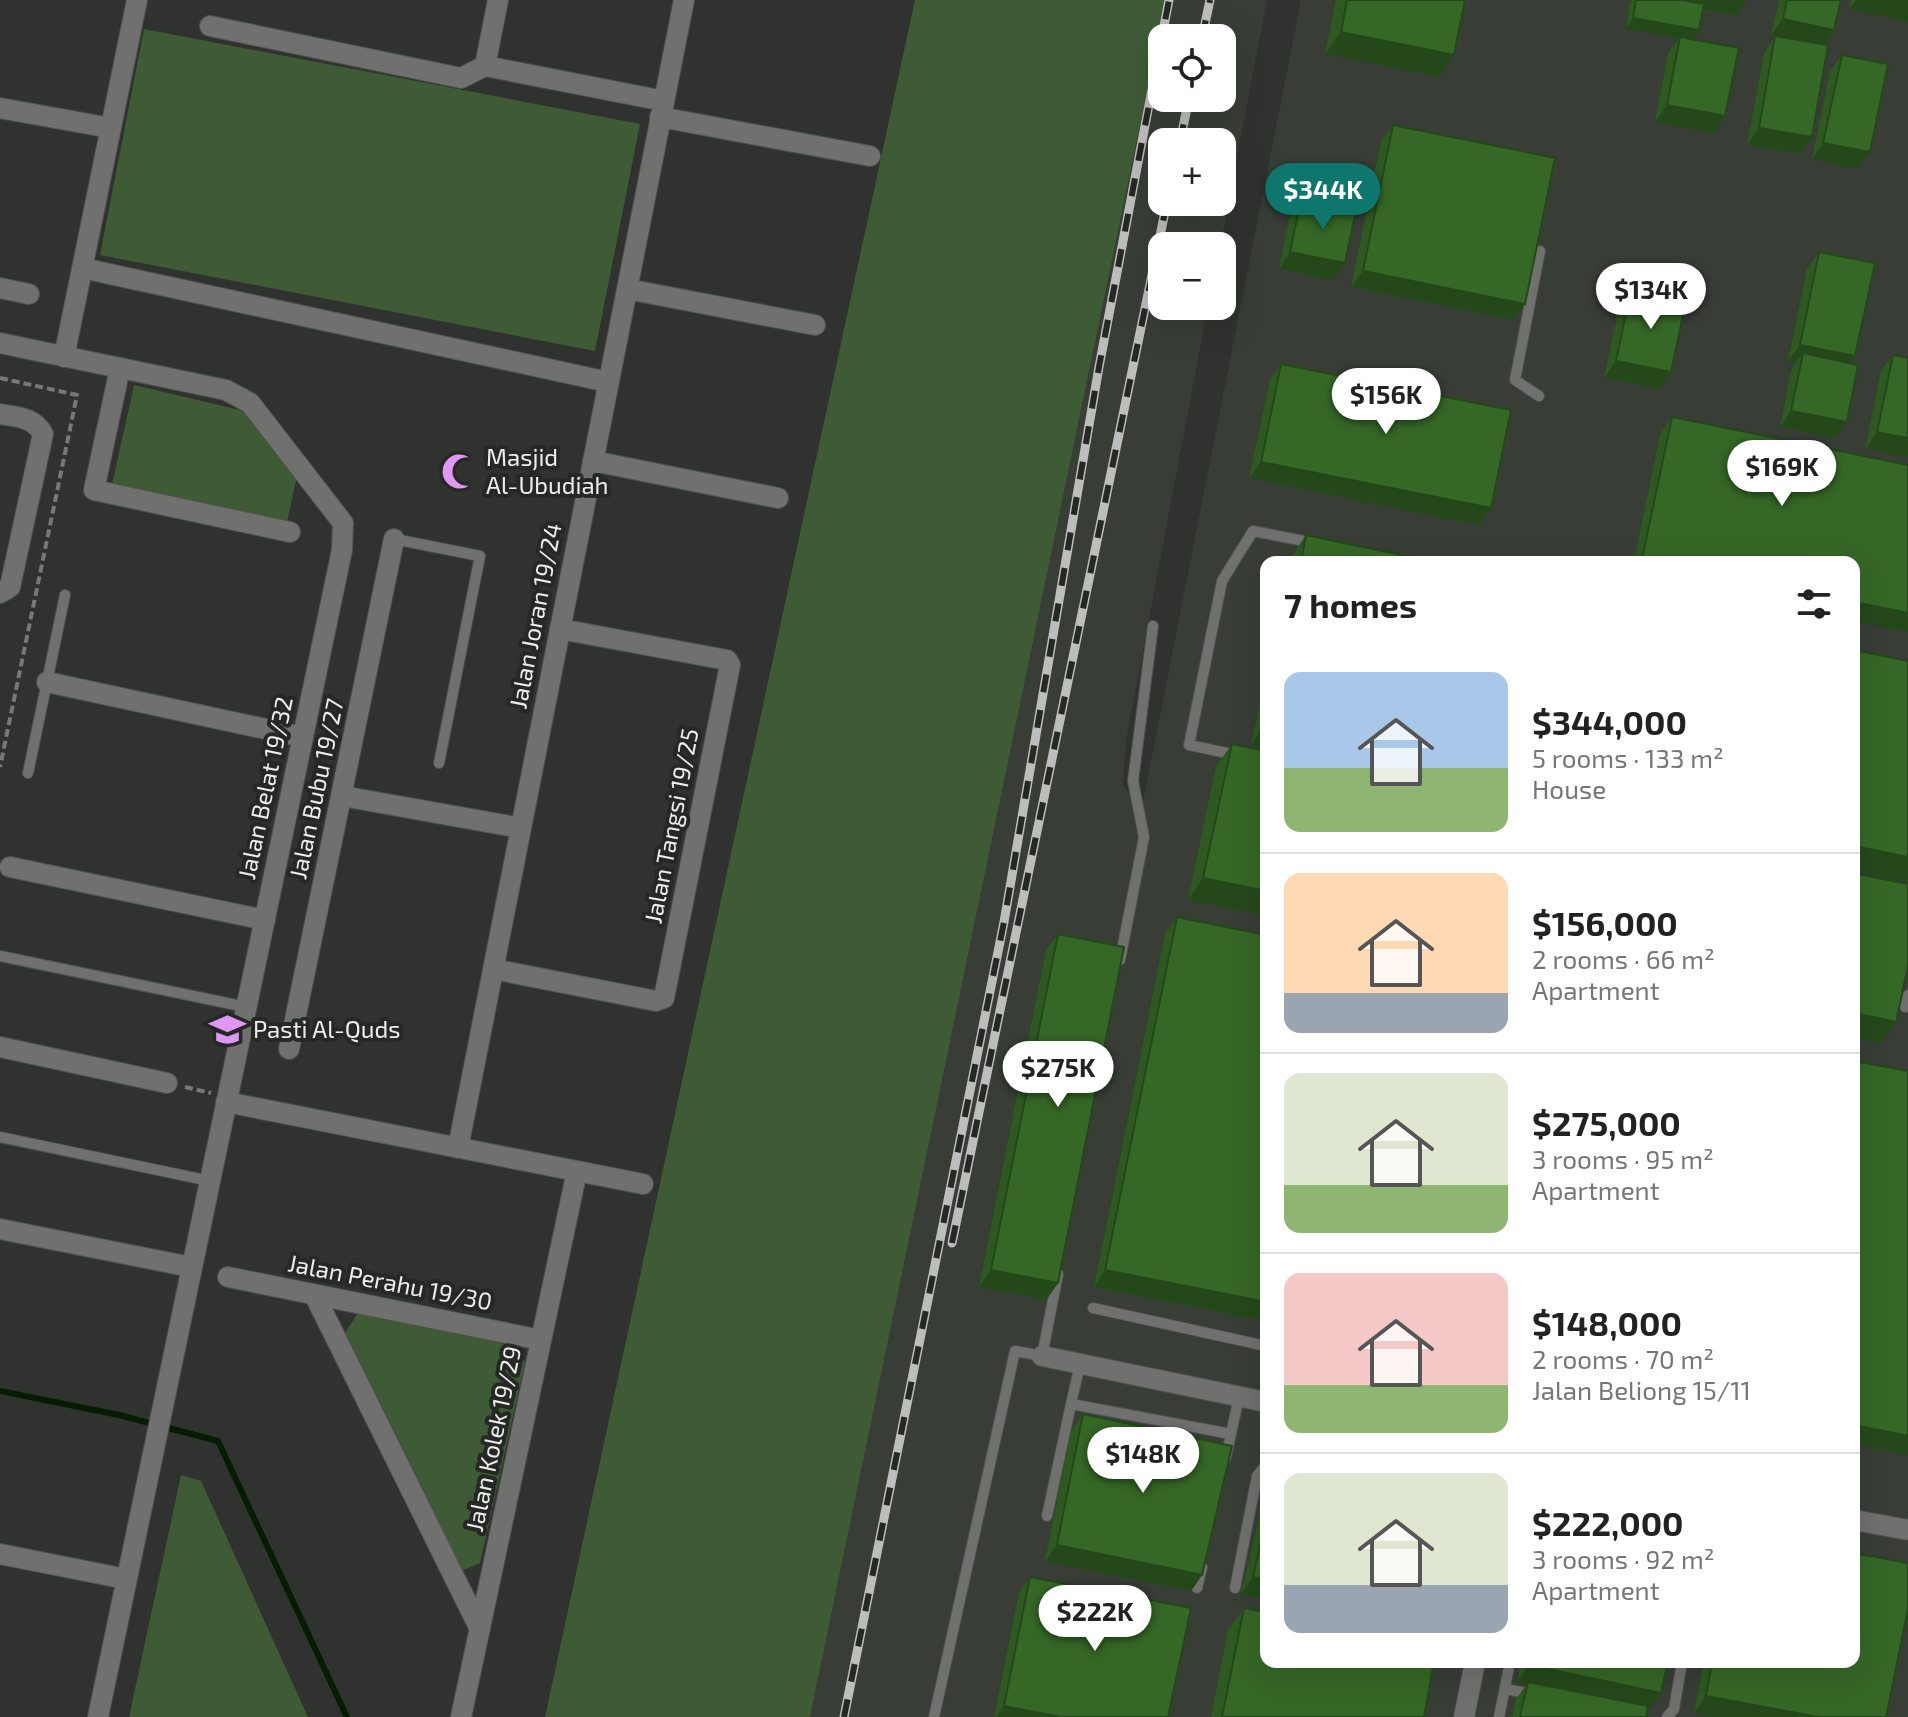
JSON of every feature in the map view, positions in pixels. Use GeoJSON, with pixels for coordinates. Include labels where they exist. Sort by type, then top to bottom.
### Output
{"type":"FeatureCollection","features":[{"type":"Feature","properties":{"kind":"street"},"geometry":{"type":"LineString","coordinates":[[64,357],[137,0]]}},
{"type":"Feature","properties":{"kind":"street"},"geometry":{"type":"LineString","coordinates":[[485,66],[498,0]]}},
{"type":"Feature","properties":{"kind":"street","name":"Jalan Joran 19/24"},"geometry":{"type":"LineString","coordinates":[[458,1148],[684,0]]}},
{"type":"Feature","properties":{"kind":"street"},"geometry":{"type":"LineString","coordinates":[[210,26],[461,78],[485,66],[870,156]]}},
{"type":"Feature","properties":{"kind":"street"},"geometry":{"type":"LineString","coordinates":[[0,108],[111,128]]}},
{"type":"Feature","properties":{"kind":"street"},"geometry":{"type":"LineString","coordinates":[[82,268],[608,382]]}},
{"type":"Feature","properties":{"kind":"street"},"geometry":{"type":"LineString","coordinates":[[0,288],[29,294]]}},
{"type":"Feature","properties":{"kind":"street"},"geometry":{"type":"LineString","coordinates":[[627,289],[815,325]]}},
{"type":"Feature","properties":{"kind":"street","name":"Jalan Belat 19/32"},"geometry":{"type":"LineString","coordinates":[[0,343],[226,390],[250,403],[343,523],[342,550],[98,1717]]}},
{"type":"Feature","properties":{"kind":"street"},"geometry":{"type":"LineString","coordinates":[[120,368],[94,490],[290,532]]}},
{"type":"Feature","properties":{"kind":"street"},"geometry":{"type":"LineString","coordinates":[[0,414],[30,420],[38,425],[43,434],[10,587],[0,593]]}},
{"type":"Feature","properties":{"kind":"street"},"geometry":{"type":"LineString","coordinates":[[593,461],[778,498]]}},
{"type":"Feature","properties":{"kind":"street","name":"Jalan Bubu 19/27"},"geometry":{"type":"LineString","coordinates":[[289,1049],[394,539]]}},
{"type":"Feature","properties":{"kind":"street","name":"Jalan Tangsi 19/25"},"geometry":{"type":"LineString","coordinates":[[493,969],[656,1001],[664,998],[730,665],[727,660],[560,629]]}},
{"type":"Feature","properties":{"kind":"street"},"geometry":{"type":"LineString","coordinates":[[47,682],[303,737]]}},
{"type":"Feature","properties":{"kind":"street"},"geometry":{"type":"LineString","coordinates":[[342,796],[521,828]]}},
{"type":"Feature","properties":{"kind":"street"},"geometry":{"type":"LineString","coordinates":[[10,867],[265,920]]}},
{"type":"Feature","properties":{"kind":"street"},"geometry":{"type":"LineString","coordinates":[[0,1047],[167,1083]]}},
{"type":"Feature","properties":{"kind":"street"},"geometry":{"type":"LineString","coordinates":[[227,1100],[643,1184]]}},
{"type":"Feature","properties":{"kind":"street","name":"Jalan Kolek 19/29"},"geometry":{"type":"LineString","coordinates":[[461,1717],[577,1171]]}},
{"type":"Feature","properties":{"kind":"street"},"geometry":{"type":"LineString","coordinates":[[0,1229],[191,1267]]}},
{"type":"Feature","properties":{"kind":"street","name":"Jalan Perahu 19/30"},"geometry":{"type":"LineString","coordinates":[[228,1277],[541,1340]]}},
{"type":"Feature","properties":{"kind":"street"},"geometry":{"type":"LineString","coordinates":[[314,1294],[480,1629]]}},
{"type":"Feature","properties":{"kind":"street"},"geometry":{"type":"LineString","coordinates":[[1042,1356],[1260,1401]]}},
{"type":"Feature","properties":{"kind":"street"},"geometry":{"type":"LineString","coordinates":[[1860,1521],[1908,1530]]}},
{"type":"Feature","properties":{"kind":"street"},"geometry":{"type":"LineString","coordinates":[[0,1554],[126,1579]]}},
{"type":"Feature","properties":{"kind":"street"},"geometry":{"type":"LineString","coordinates":[[1464,1717],[1474,1668]]}},
{"type":"Feature","properties":{"kind":"lane"},"geometry":{"type":"LineString","coordinates":[[1539,396],[1515,380],[1540,251]]}},
{"type":"Feature","properties":{"kind":"lane"},"geometry":{"type":"LineString","coordinates":[[1251,758],[1189,745],[1222,581],[1253,531],[1332,546]]}},
{"type":"Feature","properties":{"kind":"lane"},"geometry":{"type":"LineString","coordinates":[[394,539],[480,556],[439,763]]}},
{"type":"Feature","properties":{"kind":"lane"},"geometry":{"type":"LineString","coordinates":[[28,773],[65,595]]}},
{"type":"Feature","properties":{"kind":"lane"},"geometry":{"type":"LineString","coordinates":[[1117,974],[1144,837],[1133,781],[1153,626]]}},
{"type":"Feature","properties":{"kind":"lane"},"geometry":{"type":"LineString","coordinates":[[0,956],[246,1007]]}},
{"type":"Feature","properties":{"kind":"lane"},"geometry":{"type":"LineString","coordinates":[[1905,1007],[1908,995]]}},
{"type":"Feature","properties":{"kind":"lane"},"geometry":{"type":"LineString","coordinates":[[0,1137],[210,1181]]}},
{"type":"Feature","properties":{"kind":"lane"},"geometry":{"type":"LineString","coordinates":[[934,1717],[1015,1351],[1042,1356],[1060,1264]]}},
{"type":"Feature","properties":{"kind":"lane"},"geometry":{"type":"LineString","coordinates":[[1093,1308],[1260,1345]]}},
{"type":"Feature","properties":{"kind":"lane"},"geometry":{"type":"LineString","coordinates":[[1047,1516],[1080,1364]]}},
{"type":"Feature","properties":{"kind":"lane"},"geometry":{"type":"LineString","coordinates":[[1224,1465],[1239,1397]]}},
{"type":"Feature","properties":{"kind":"lane"},"geometry":{"type":"LineString","coordinates":[[1071,1404],[1231,1434]]}},
{"type":"Feature","properties":{"kind":"lane"},"geometry":{"type":"LineString","coordinates":[[1235,1588],[1260,1472]]}},
{"type":"Feature","properties":{"kind":"lane"},"geometry":{"type":"LineString","coordinates":[[1197,1588],[1204,1557]]}},
{"type":"Feature","properties":{"kind":"lane"},"geometry":{"type":"LineString","coordinates":[[1499,1717],[1509,1668]]}},
{"type":"Feature","properties":{"kind":"lane"},"geometry":{"type":"LineString","coordinates":[[1667,1717],[1674,1709],[1681,1668]]}},
{"type":"Feature","properties":{"kind":"lane"},"geometry":{"type":"LineString","coordinates":[[1505,1689],[1551,1698]]}},
{"type":"Feature","properties":{"kind":"path"},"geometry":{"type":"LineString","coordinates":[[167,1083],[227,1100]]}},
{"type":"Feature","properties":{"kind":"shaded area"},"geometry":{"type":"Polygon","coordinates":[[[1166,0],[1267,0],[1236,162],[1236,128],[1148,128],[1148,216],[1226,216],[1223,232],[1148,232],[1148,320],[1205,320],[1126,741],[1123,785],[1141,812],[1301,0],[1908,0],[1908,1717],[810,1717],[1148,87],[1148,112],[1236,112],[1236,24],[1161,24],[1166,0]]]}},
{"type":"Feature","properties":{"kind":"green space"},"geometry":{"type":"Polygon","coordinates":[[[915,0],[1166,0],[1161,24],[1148,24],[1148,87],[810,1717],[545,1717],[915,0]]]}},
{"type":"Feature","properties":{"kind":"green space"},"geometry":{"type":"Polygon","coordinates":[[[144,29],[640,124],[595,351],[100,255],[144,29]]]}},
{"type":"Feature","properties":{"kind":"green space"},"geometry":{"type":"Polygon","coordinates":[[[134,385],[244,411],[297,476],[286,527],[111,489],[134,385]]]}},
{"type":"Feature","properties":{"kind":"green space"},"geometry":{"type":"Polygon","coordinates":[[[358,1313],[513,1345],[525,1362],[480,1563],[461,1571],[343,1336],[358,1313]]]}},
{"type":"Feature","properties":{"kind":"green space"},"geometry":{"type":"Polygon","coordinates":[[[181,1475],[201,1481],[308,1717],[129,1717],[181,1475]]]}},
{"type":"Feature","properties":{"kind":"building"},"geometry":{"type":"Polygon","coordinates":[[[1347,0],[1465,0],[1454,55],[1341,32],[1347,0]]]}},
{"type":"Feature","properties":{"kind":"building"},"geometry":{"type":"Polygon","coordinates":[[[1636,0],[1681,0],[1704,4],[1699,30],[1633,18],[1636,0]]]}},
{"type":"Feature","properties":{"kind":"building"},"geometry":{"type":"Polygon","coordinates":[[[1787,0],[1841,0],[1834,30],[1783,19],[1787,0]]]}},
{"type":"Feature","properties":{"kind":"building"},"geometry":{"type":"Polygon","coordinates":[[[1775,36],[1828,45],[1812,137],[1759,128],[1775,36]]]}},
{"type":"Feature","properties":{"kind":"building"},"geometry":{"type":"Polygon","coordinates":[[[1680,37],[1739,48],[1725,116],[1667,105],[1680,37]]]}},
{"type":"Feature","properties":{"kind":"building"},"geometry":{"type":"Polygon","coordinates":[[[1842,55],[1888,64],[1870,152],[1823,143],[1842,55]]]}},
{"type":"Feature","properties":{"kind":"building"},"geometry":{"type":"Polygon","coordinates":[[[1393,125],[1555,158],[1525,304],[1363,271],[1393,125]]]}},
{"type":"Feature","properties":{"kind":"building"},"geometry":{"type":"Polygon","coordinates":[[[1301,199],[1356,210],[1345,263],[1290,252],[1301,199]]]}},
{"type":"Feature","properties":{"kind":"building"},"geometry":{"type":"Polygon","coordinates":[[[1819,252],[1875,263],[1855,356],[1800,345],[1819,252]]]}},
{"type":"Feature","properties":{"kind":"building"},"geometry":{"type":"Polygon","coordinates":[[[1631,290],[1686,301],[1671,372],[1616,361],[1631,290]]]}},
{"type":"Feature","properties":{"kind":"building"},"geometry":{"type":"Polygon","coordinates":[[[1803,353],[1858,365],[1847,422],[1791,411],[1803,353]]]}},
{"type":"Feature","properties":{"kind":"building"},"geometry":{"type":"Polygon","coordinates":[[[1893,355],[1908,358],[1908,438],[1877,432],[1893,355]]]}},
{"type":"Feature","properties":{"kind":"building"},"geometry":{"type":"Polygon","coordinates":[[[1281,364],[1511,410],[1491,508],[1261,462],[1281,364]]]}},
{"type":"Feature","properties":{"kind":"building"},"geometry":{"type":"Polygon","coordinates":[[[1672,417],[1908,465],[1908,613],[1860,603],[1860,556],[1643,556],[1672,417]]]}},
{"type":"Feature","properties":{"kind":"building"},"geometry":{"type":"Polygon","coordinates":[[[1306,535],[1406,556],[1302,556],[1306,535]]]}},
{"type":"Feature","properties":{"kind":"building"},"geometry":{"type":"Polygon","coordinates":[[[1860,651],[1908,661],[1908,857],[1860,847],[1860,651]]]}},
{"type":"Feature","properties":{"kind":"building"},"geometry":{"type":"Polygon","coordinates":[[[1232,744],[1260,750],[1260,890],[1203,878],[1232,744]]]}},
{"type":"Feature","properties":{"kind":"building"},"geometry":{"type":"Polygon","coordinates":[[[1860,874],[1908,884],[1908,966],[1896,1022],[1860,1014],[1860,874]]]}},
{"type":"Feature","properties":{"kind":"building"},"geometry":{"type":"Polygon","coordinates":[[[1177,917],[1260,934],[1260,1301],[1105,1270],[1177,917]]]}},
{"type":"Feature","properties":{"kind":"building"},"geometry":{"type":"Polygon","coordinates":[[[1058,934],[1124,947],[1058,1283],[991,1270],[1058,934]]]}},
{"type":"Feature","properties":{"kind":"building"},"geometry":{"type":"Polygon","coordinates":[[[1860,1062],[1908,1071],[1908,1436],[1860,1426],[1860,1062]]]}},
{"type":"Feature","properties":{"kind":"building"},"geometry":{"type":"Polygon","coordinates":[[[1083,1414],[1232,1446],[1202,1575],[1057,1545],[1083,1414]]]}},
{"type":"Feature","properties":{"kind":"building"},"geometry":{"type":"Polygon","coordinates":[[[1260,1547],[1260,1579],[1253,1577],[1260,1547]]]}},
{"type":"Feature","properties":{"kind":"building"},"geometry":{"type":"Polygon","coordinates":[[[1860,1554],[1908,1563],[1908,1609],[1886,1717],[1818,1717],[1706,1696],[1711,1668],[1860,1668],[1860,1554]]]}},
{"type":"Feature","properties":{"kind":"building"},"geometry":{"type":"Polygon","coordinates":[[[1030,1577],[1191,1608],[1168,1717],[1061,1717],[1004,1706],[1030,1577]]]}},
{"type":"Feature","properties":{"kind":"building"},"geometry":{"type":"Polygon","coordinates":[[[1244,1608],[1260,1611],[1260,1668],[1433,1668],[1424,1717],[1222,1717],[1244,1608]]]}},
{"type":"Feature","properties":{"kind":"building"},"geometry":{"type":"Polygon","coordinates":[[[1543,1668],[1667,1668],[1661,1693],[1543,1668]]]}},
{"type":"Feature","properties":{"kind":"building"},"geometry":{"type":"Polygon","coordinates":[[[1528,1682],[1648,1706],[1646,1717],[1520,1717],[1528,1682]]]}},
{"type":"Feature","properties":{"kind":"waterway"},"geometry":{"type":"LineString","coordinates":[[0,1391],[119,1415],[218,1441],[347,1717]]}},
{"type":"Feature","properties":{"kind":"railway"},"geometry":{"type":"LineString","coordinates":[[844,1717],[1004,922],[1099,367],[1169,0]]}},
{"type":"Feature","properties":{"kind":"railway"},"geometry":{"type":"LineString","coordinates":[[1205,24],[1210,0]]}},
{"type":"Feature","properties":{"kind":"railway"},"geometry":{"type":"LineString","coordinates":[[1183,128],[1186,112]]}},
{"type":"Feature","properties":{"kind":"railway"},"geometry":{"type":"LineString","coordinates":[[952,1243],[1164,216]]}},
{"type":"Feature","properties":{"kind":"place","name":"Masjid Al-Ubudiah"},"geometry":{"type":"Point","coordinates":[460,472]}},
{"type":"Feature","properties":{"kind":"place","name":"Pasti Al-Quds"},"geometry":{"type":"Point","coordinates":[227,1030]}}]}
